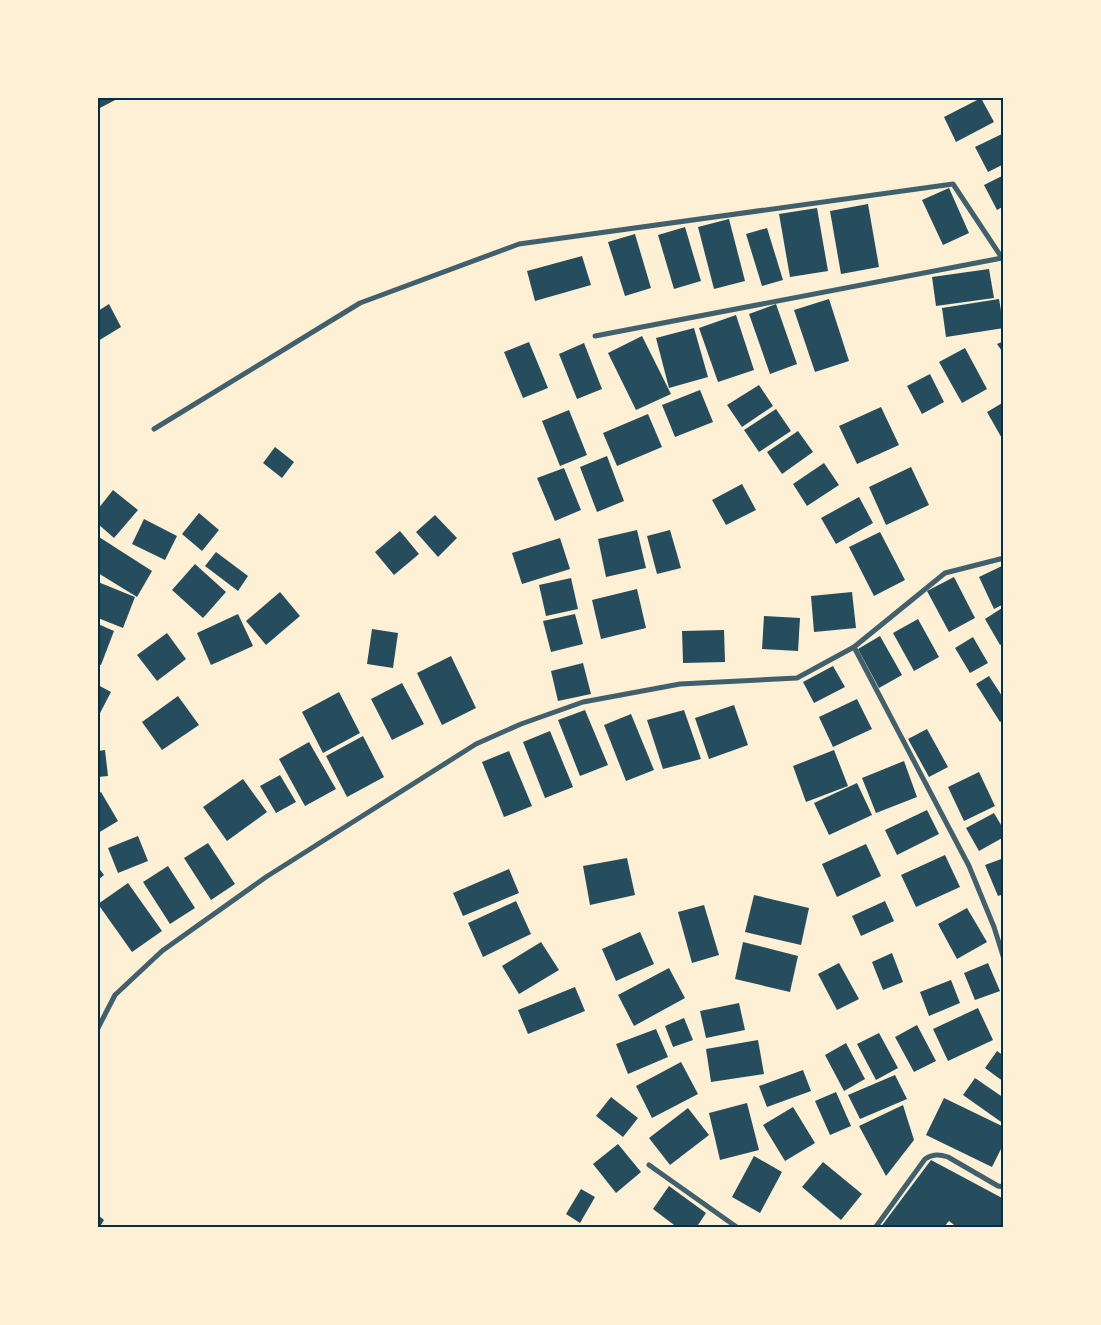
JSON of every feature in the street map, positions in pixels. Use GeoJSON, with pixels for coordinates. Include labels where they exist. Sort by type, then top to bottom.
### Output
{"type":"FeatureCollection","features":[{"type":"Feature","properties":{"kind":"street"},"geometry":{"type":"LineString","coordinates":[[154,429],[360,303],[519,244],[953,184],[1003,260],[594,336]]}},
{"type":"Feature","properties":{"kind":"street"},"geometry":{"type":"LineString","coordinates":[[98,1028],[115,995],[162,951],[266,877],[476,744],[521,724],[583,702],[680,684],[797,678],[854,647],[945,573],[1004,558]]}},
{"type":"Feature","properties":{"kind":"street"},"geometry":{"type":"LineString","coordinates":[[854,647],[969,866],[994,927],[1004,959]]}},
{"type":"Feature","properties":{"kind":"street"},"geometry":{"type":"LineString","coordinates":[[875,1228],[925,1159],[932,1155],[940,1154],[948,1157],[998,1186],[1004,1187]]}},
{"type":"Feature","properties":{"kind":"street"},"geometry":{"type":"LineString","coordinates":[[649,1164],[738,1228]]}},
{"type":"Feature","properties":{"kind":"building"},"geometry":{"type":"Polygon","coordinates":[[[98,98],[119,98],[98,109],[98,98]]]}},
{"type":"Feature","properties":{"kind":"building"},"geometry":{"type":"Polygon","coordinates":[[[981,98],[994,122],[956,142],[944,117],[981,98]]]}},
{"type":"Feature","properties":{"kind":"building"},"geometry":{"type":"Polygon","coordinates":[[[1004,133],[1004,164],[988,172],[975,147],[1004,133]]]}},
{"type":"Feature","properties":{"kind":"building"},"geometry":{"type":"Polygon","coordinates":[[[1004,175],[1004,206],[997,210],[984,185],[1004,175]]]}},
{"type":"Feature","properties":{"kind":"building"},"geometry":{"type":"Polygon","coordinates":[[[949,188],[969,233],[943,245],[922,200],[949,188]]]}},
{"type":"Feature","properties":{"kind":"building"},"geometry":{"type":"Polygon","coordinates":[[[868,204],[879,267],[841,274],[830,211],[868,204]]]}},
{"type":"Feature","properties":{"kind":"building"},"geometry":{"type":"Polygon","coordinates":[[[817,208],[828,271],[790,277],[779,214],[817,208]]]}},
{"type":"Feature","properties":{"kind":"building"},"geometry":{"type":"Polygon","coordinates":[[[729,219],[745,281],[714,289],[698,227],[729,219]]]}},
{"type":"Feature","properties":{"kind":"building"},"geometry":{"type":"Polygon","coordinates":[[[685,227],[701,281],[674,289],[658,235],[685,227]]]}},
{"type":"Feature","properties":{"kind":"building"},"geometry":{"type":"Polygon","coordinates":[[[767,228],[783,280],[762,286],[746,234],[767,228]]]}},
{"type":"Feature","properties":{"kind":"building"},"geometry":{"type":"Polygon","coordinates":[[[635,234],[651,288],[625,296],[608,242],[635,234]]]}},
{"type":"Feature","properties":{"kind":"building"},"geometry":{"type":"Polygon","coordinates":[[[582,256],[591,285],[535,301],[527,271],[582,256]]]}},
{"type":"Feature","properties":{"kind":"building"},"geometry":{"type":"Polygon","coordinates":[[[989,269],[994,298],[936,306],[932,277],[989,269]]]}},
{"type":"Feature","properties":{"kind":"building"},"geometry":{"type":"Polygon","coordinates":[[[829,299],[849,361],[815,372],[794,310],[829,299]]]}},
{"type":"Feature","properties":{"kind":"building"},"geometry":{"type":"Polygon","coordinates":[[[999,299],[1004,328],[946,337],[942,308],[999,299]]]}},
{"type":"Feature","properties":{"kind":"building"},"geometry":{"type":"Polygon","coordinates":[[[109,304],[121,327],[98,341],[98,311],[109,304]]]}},
{"type":"Feature","properties":{"kind":"building"},"geometry":{"type":"Polygon","coordinates":[[[776,304],[797,364],[770,374],[749,314],[776,304]]]}},
{"type":"Feature","properties":{"kind":"building"},"geometry":{"type":"Polygon","coordinates":[[[736,315],[754,370],[718,382],[699,328],[736,315]]]}},
{"type":"Feature","properties":{"kind":"building"},"geometry":{"type":"Polygon","coordinates":[[[694,328],[708,377],[669,388],[656,338],[694,328]]]}},
{"type":"Feature","properties":{"kind":"building"},"geometry":{"type":"Polygon","coordinates":[[[642,336],[671,394],[636,410],[608,353],[642,336]]]}},
{"type":"Feature","properties":{"kind":"building"},"geometry":{"type":"Polygon","coordinates":[[[1004,341],[1004,354],[997,344],[1004,341]]]}},
{"type":"Feature","properties":{"kind":"building"},"geometry":{"type":"Polygon","coordinates":[[[529,342],[548,388],[523,398],[504,352],[529,342]]]}},
{"type":"Feature","properties":{"kind":"building"},"geometry":{"type":"Polygon","coordinates":[[[584,343],[602,389],[577,399],[559,354],[584,343]]]}},
{"type":"Feature","properties":{"kind":"building"},"geometry":{"type":"Polygon","coordinates":[[[965,348],[987,389],[962,403],[939,362],[965,348]]]}},
{"type":"Feature","properties":{"kind":"building"},"geometry":{"type":"Polygon","coordinates":[[[930,374],[944,402],[922,414],[907,386],[930,374]]]}},
{"type":"Feature","properties":{"kind":"building"},"geometry":{"type":"Polygon","coordinates":[[[759,385],[773,406],[742,427],[727,405],[759,385]]]}},
{"type":"Feature","properties":{"kind":"building"},"geometry":{"type":"Polygon","coordinates":[[[700,390],[713,422],[675,437],[662,405],[700,390]]]}},
{"type":"Feature","properties":{"kind":"building"},"geometry":{"type":"Polygon","coordinates":[[[1004,402],[1004,442],[987,412],[1004,402]]]}},
{"type":"Feature","properties":{"kind":"building"},"geometry":{"type":"Polygon","coordinates":[[[881,407],[899,445],[857,464],[839,426],[881,407]]]}},
{"type":"Feature","properties":{"kind":"building"},"geometry":{"type":"Polygon","coordinates":[[[776,409],[791,431],[759,452],[744,430],[776,409]]]}},
{"type":"Feature","properties":{"kind":"building"},"geometry":{"type":"Polygon","coordinates":[[[569,410],[587,455],[560,466],[542,421],[569,410]]]}},
{"type":"Feature","properties":{"kind":"building"},"geometry":{"type":"Polygon","coordinates":[[[648,414],[662,447],[617,466],[603,433],[648,414]]]}},
{"type":"Feature","properties":{"kind":"building"},"geometry":{"type":"Polygon","coordinates":[[[798,431],[813,452],[782,474],[767,452],[798,431]]]}},
{"type":"Feature","properties":{"kind":"building"},"geometry":{"type":"Polygon","coordinates":[[[275,447],[294,462],[282,478],[263,463],[275,447]]]}},
{"type":"Feature","properties":{"kind":"building"},"geometry":{"type":"Polygon","coordinates":[[[607,456],[624,501],[597,512],[580,467],[607,456]]]}},
{"type":"Feature","properties":{"kind":"building"},"geometry":{"type":"Polygon","coordinates":[[[824,463],[839,485],[807,506],[793,484],[824,463]]]}},
{"type":"Feature","properties":{"kind":"building"},"geometry":{"type":"Polygon","coordinates":[[[911,467],[929,505],[886,525],[869,487],[911,467]]]}},
{"type":"Feature","properties":{"kind":"building"},"geometry":{"type":"Polygon","coordinates":[[[564,468],[581,510],[555,521],[537,478],[564,468]]]}},
{"type":"Feature","properties":{"kind":"building"},"geometry":{"type":"Polygon","coordinates":[[[742,484],[756,510],[726,525],[712,500],[742,484]]]}},
{"type":"Feature","properties":{"kind":"building"},"geometry":{"type":"Polygon","coordinates":[[[113,490],[138,510],[114,538],[98,524],[98,509],[113,490]]]}},
{"type":"Feature","properties":{"kind":"building"},"geometry":{"type":"Polygon","coordinates":[[[859,497],[873,523],[836,544],[821,518],[859,497]]]}},
{"type":"Feature","properties":{"kind":"building"},"geometry":{"type":"Polygon","coordinates":[[[199,513],[219,530],[202,551],[182,534],[199,513]]]}},
{"type":"Feature","properties":{"kind":"building"},"geometry":{"type":"Polygon","coordinates":[[[435,515],[457,538],[438,557],[416,532],[435,515]]]}},
{"type":"Feature","properties":{"kind":"building"},"geometry":{"type":"Polygon","coordinates":[[[144,519],[177,536],[165,560],[132,544],[144,519]]]}},
{"type":"Feature","properties":{"kind":"building"},"geometry":{"type":"Polygon","coordinates":[[[637,530],[646,568],[606,577],[598,539],[637,530]]]}},
{"type":"Feature","properties":{"kind":"building"},"geometry":{"type":"Polygon","coordinates":[[[670,530],[681,568],[657,574],[647,536],[670,530]]]}},
{"type":"Feature","properties":{"kind":"building"},"geometry":{"type":"Polygon","coordinates":[[[400,531],[419,554],[394,575],[375,552],[400,531]]]}},
{"type":"Feature","properties":{"kind":"building"},"geometry":{"type":"Polygon","coordinates":[[[880,532],[905,580],[874,596],[849,547],[880,532]]]}},
{"type":"Feature","properties":{"kind":"building"},"geometry":{"type":"Polygon","coordinates":[[[99,537],[152,571],[137,597],[98,573],[99,537]]]}},
{"type":"Feature","properties":{"kind":"building"},"geometry":{"type":"Polygon","coordinates":[[[560,538],[570,569],[522,584],[512,553],[560,538]]]}},
{"type":"Feature","properties":{"kind":"building"},"geometry":{"type":"Polygon","coordinates":[[[216,552],[248,576],[238,591],[205,566],[216,552]]]}},
{"type":"Feature","properties":{"kind":"building"},"geometry":{"type":"Polygon","coordinates":[[[195,564],[226,592],[203,618],[172,590],[195,564]]]}},
{"type":"Feature","properties":{"kind":"building"},"geometry":{"type":"Polygon","coordinates":[[[1004,565],[1004,604],[994,609],[979,577],[1004,565]]]}},
{"type":"Feature","properties":{"kind":"building"},"geometry":{"type":"Polygon","coordinates":[[[954,577],[975,618],[949,632],[927,591],[954,577]]]}},
{"type":"Feature","properties":{"kind":"building"},"geometry":{"type":"Polygon","coordinates":[[[571,578],[578,609],[546,616],[539,585],[571,578]]]}},
{"type":"Feature","properties":{"kind":"building"},"geometry":{"type":"Polygon","coordinates":[[[98,582],[135,597],[123,628],[98,618],[98,582]]]}},
{"type":"Feature","properties":{"kind":"building"},"geometry":{"type":"Polygon","coordinates":[[[637,589],[646,628],[601,639],[592,600],[637,589]]]}},
{"type":"Feature","properties":{"kind":"building"},"geometry":{"type":"Polygon","coordinates":[[[280,592],[300,616],[266,645],[246,621],[280,592]]]}},
{"type":"Feature","properties":{"kind":"building"},"geometry":{"type":"Polygon","coordinates":[[[852,592],[856,628],[814,632],[811,596],[852,592]]]}},
{"type":"Feature","properties":{"kind":"building"},"geometry":{"type":"Polygon","coordinates":[[[1002,608],[1004,610],[1004,643],[1000,645],[985,619],[1002,608]]]}},
{"type":"Feature","properties":{"kind":"building"},"geometry":{"type":"Polygon","coordinates":[[[238,614],[253,646],[211,665],[197,633],[238,614]]]}},
{"type":"Feature","properties":{"kind":"building"},"geometry":{"type":"Polygon","coordinates":[[[575,614],[583,644],[551,652],[543,621],[575,614]]]}},
{"type":"Feature","properties":{"kind":"building"},"geometry":{"type":"Polygon","coordinates":[[[764,616],[800,618],[798,651],[762,649],[764,616]]]}},
{"type":"Feature","properties":{"kind":"building"},"geometry":{"type":"Polygon","coordinates":[[[918,619],[939,657],[914,671],[893,633],[918,619]]]}},
{"type":"Feature","properties":{"kind":"building"},"geometry":{"type":"Polygon","coordinates":[[[98,624],[114,631],[101,665],[98,664],[98,624]]]}},
{"type":"Feature","properties":{"kind":"building"},"geometry":{"type":"Polygon","coordinates":[[[372,629],[398,633],[393,668],[367,664],[372,629]]]}},
{"type":"Feature","properties":{"kind":"building"},"geometry":{"type":"Polygon","coordinates":[[[724,630],[725,662],[683,663],[682,631],[724,630]]]}},
{"type":"Feature","properties":{"kind":"building"},"geometry":{"type":"Polygon","coordinates":[[[167,633],[186,659],[157,681],[137,655],[167,633]]]}},
{"type":"Feature","properties":{"kind":"building"},"geometry":{"type":"Polygon","coordinates":[[[880,636],[902,675],[879,688],[858,649],[880,636]]]}},
{"type":"Feature","properties":{"kind":"building"},"geometry":{"type":"Polygon","coordinates":[[[973,637],[988,663],[970,673],[955,648],[973,637]]]}},
{"type":"Feature","properties":{"kind":"building"},"geometry":{"type":"Polygon","coordinates":[[[451,656],[476,708],[442,725],[417,673],[451,656]]]}},
{"type":"Feature","properties":{"kind":"building"},"geometry":{"type":"Polygon","coordinates":[[[583,663],[591,694],[558,701],[551,671],[583,663]]]}},
{"type":"Feature","properties":{"kind":"building"},"geometry":{"type":"Polygon","coordinates":[[[833,666],[845,687],[814,703],[803,682],[833,666]]]}},
{"type":"Feature","properties":{"kind":"building"},"geometry":{"type":"Polygon","coordinates":[[[989,676],[1004,699],[1004,720],[1000,722],[976,684],[989,676]]]}},
{"type":"Feature","properties":{"kind":"building"},"geometry":{"type":"Polygon","coordinates":[[[402,683],[424,724],[392,740],[371,699],[402,683]]]}},
{"type":"Feature","properties":{"kind":"building"},"geometry":{"type":"Polygon","coordinates":[[[98,685],[111,692],[98,717],[98,685]]]}},
{"type":"Feature","properties":{"kind":"building"},"geometry":{"type":"Polygon","coordinates":[[[339,692],[360,733],[323,753],[302,712],[339,692]]]}},
{"type":"Feature","properties":{"kind":"building"},"geometry":{"type":"Polygon","coordinates":[[[178,696],[199,725],[162,750],[142,722],[178,696]]]}},
{"type":"Feature","properties":{"kind":"building"},"geometry":{"type":"Polygon","coordinates":[[[857,699],[872,729],[833,747],[819,717],[857,699]]]}},
{"type":"Feature","properties":{"kind":"building"},"geometry":{"type":"Polygon","coordinates":[[[734,705],[748,745],[709,759],[695,718],[734,705]]]}},
{"type":"Feature","properties":{"kind":"building"},"geometry":{"type":"Polygon","coordinates":[[[585,710],[608,765],[580,776],[558,720],[585,710]]]}},
{"type":"Feature","properties":{"kind":"building"},"geometry":{"type":"Polygon","coordinates":[[[684,710],[701,759],[663,769],[647,720],[684,710]]]}},
{"type":"Feature","properties":{"kind":"building"},"geometry":{"type":"Polygon","coordinates":[[[631,714],[654,770],[626,781],[604,725],[631,714]]]}},
{"type":"Feature","properties":{"kind":"building"},"geometry":{"type":"Polygon","coordinates":[[[927,729],[948,767],[929,777],[908,739],[927,729]]]}},
{"type":"Feature","properties":{"kind":"building"},"geometry":{"type":"Polygon","coordinates":[[[550,731],[573,787],[545,798],[523,742],[550,731]]]}},
{"type":"Feature","properties":{"kind":"building"},"geometry":{"type":"Polygon","coordinates":[[[363,736],[384,777],[347,797],[326,756],[363,736]]]}},
{"type":"Feature","properties":{"kind":"building"},"geometry":{"type":"Polygon","coordinates":[[[309,742],[336,789],[305,806],[279,759],[309,742]]]}},
{"type":"Feature","properties":{"kind":"building"},"geometry":{"type":"Polygon","coordinates":[[[105,750],[108,776],[98,777],[98,751],[105,750]]]}},
{"type":"Feature","properties":{"kind":"building"},"geometry":{"type":"Polygon","coordinates":[[[834,750],[848,786],[806,802],[793,766],[834,750]]]}},
{"type":"Feature","properties":{"kind":"building"},"geometry":{"type":"Polygon","coordinates":[[[509,751],[532,806],[504,817],[482,762],[509,751]]]}},
{"type":"Feature","properties":{"kind":"building"},"geometry":{"type":"Polygon","coordinates":[[[904,761],[917,797],[876,813],[862,778],[904,761]]]}},
{"type":"Feature","properties":{"kind":"building"},"geometry":{"type":"Polygon","coordinates":[[[979,772],[995,806],[964,821],[948,787],[979,772]]]}},
{"type":"Feature","properties":{"kind":"building"},"geometry":{"type":"Polygon","coordinates":[[[280,775],[296,802],[276,813],[260,786],[280,775]]]}},
{"type":"Feature","properties":{"kind":"building"},"geometry":{"type":"Polygon","coordinates":[[[243,779],[267,812],[227,841],[203,807],[243,779]]]}},
{"type":"Feature","properties":{"kind":"building"},"geometry":{"type":"Polygon","coordinates":[[[857,783],[872,815],[829,835],[814,803],[857,783]]]}},
{"type":"Feature","properties":{"kind":"building"},"geometry":{"type":"Polygon","coordinates":[[[101,792],[118,821],[98,833],[98,794],[101,792]]]}},
{"type":"Feature","properties":{"kind":"building"},"geometry":{"type":"Polygon","coordinates":[[[927,810],[939,834],[897,855],[885,830],[927,810]]]}},
{"type":"Feature","properties":{"kind":"building"},"geometry":{"type":"Polygon","coordinates":[[[994,813],[1004,830],[1004,837],[979,851],[966,828],[994,813]]]}},
{"type":"Feature","properties":{"kind":"building"},"geometry":{"type":"Polygon","coordinates":[[[138,836],[148,861],[118,873],[108,848],[138,836]]]}},
{"type":"Feature","properties":{"kind":"building"},"geometry":{"type":"Polygon","coordinates":[[[208,843],[235,884],[211,900],[184,858],[208,843]]]}},
{"type":"Feature","properties":{"kind":"building"},"geometry":{"type":"Polygon","coordinates":[[[866,844],[881,876],[837,897],[822,864],[866,844]]]}},
{"type":"Feature","properties":{"kind":"building"},"geometry":{"type":"Polygon","coordinates":[[[945,855],[960,887],[916,907],[901,875],[945,855]]]}},
{"type":"Feature","properties":{"kind":"building"},"geometry":{"type":"Polygon","coordinates":[[[627,858],[635,895],[590,905],[583,866],[627,858]]]}},
{"type":"Feature","properties":{"kind":"building"},"geometry":{"type":"Polygon","coordinates":[[[1004,858],[1004,894],[998,896],[985,865],[1004,858]]]}},
{"type":"Feature","properties":{"kind":"building"},"geometry":{"type":"Polygon","coordinates":[[[168,866],[195,908],[170,924],[143,882],[168,866]]]}},
{"type":"Feature","properties":{"kind":"building"},"geometry":{"type":"Polygon","coordinates":[[[98,867],[104,875],[98,880],[98,867]]]}},
{"type":"Feature","properties":{"kind":"building"},"geometry":{"type":"Polygon","coordinates":[[[509,869],[519,893],[463,916],[453,893],[509,869]]]}},
{"type":"Feature","properties":{"kind":"building"},"geometry":{"type":"Polygon","coordinates":[[[128,883],[162,931],[132,952],[98,904],[128,883]]]}},
{"type":"Feature","properties":{"kind":"building"},"geometry":{"type":"Polygon","coordinates":[[[754,895],[809,908],[801,945],[745,932],[754,895]]]}},
{"type":"Feature","properties":{"kind":"building"},"geometry":{"type":"Polygon","coordinates":[[[516,901],[531,934],[483,957],[468,923],[516,901]]]}},
{"type":"Feature","properties":{"kind":"building"},"geometry":{"type":"Polygon","coordinates":[[[885,901],[894,921],[861,936],[852,916],[885,901]]]}},
{"type":"Feature","properties":{"kind":"building"},"geometry":{"type":"Polygon","coordinates":[[[704,905],[719,955],[692,963],[678,912],[704,905]]]}},
{"type":"Feature","properties":{"kind":"building"},"geometry":{"type":"Polygon","coordinates":[[[967,908],[987,942],[957,959],[938,924],[967,908]]]}},
{"type":"Feature","properties":{"kind":"building"},"geometry":{"type":"Polygon","coordinates":[[[640,932],[654,964],[616,981],[602,949],[640,932]]]}},
{"type":"Feature","properties":{"kind":"building"},"geometry":{"type":"Polygon","coordinates":[[[541,942],[559,970],[519,994],[502,966],[541,942]]]}},
{"type":"Feature","properties":{"kind":"building"},"geometry":{"type":"Polygon","coordinates":[[[743,942],[798,956],[790,992],[735,979],[743,942]]]}},
{"type":"Feature","properties":{"kind":"building"},"geometry":{"type":"Polygon","coordinates":[[[892,953],[903,982],[883,990],[872,962],[892,953]]]}},
{"type":"Feature","properties":{"kind":"building"},"geometry":{"type":"Polygon","coordinates":[[[839,963],[859,999],[837,1010],[818,974],[839,963]]]}},
{"type":"Feature","properties":{"kind":"building"},"geometry":{"type":"Polygon","coordinates":[[[988,963],[1000,991],[975,1000],[964,973],[988,963]]]}},
{"type":"Feature","properties":{"kind":"building"},"geometry":{"type":"Polygon","coordinates":[[[669,968],[685,998],[634,1026],[618,995],[669,968]]]}},
{"type":"Feature","properties":{"kind":"building"},"geometry":{"type":"Polygon","coordinates":[[[951,980],[960,1003],[929,1016],[920,992],[951,980]]]}},
{"type":"Feature","properties":{"kind":"building"},"geometry":{"type":"Polygon","coordinates":[[[575,987],[585,1011],[528,1034],[518,1010],[575,987]]]}},
{"type":"Feature","properties":{"kind":"building"},"geometry":{"type":"Polygon","coordinates":[[[739,1003],[745,1030],[706,1038],[700,1011],[739,1003]]]}},
{"type":"Feature","properties":{"kind":"building"},"geometry":{"type":"Polygon","coordinates":[[[978,1008],[993,1040],[948,1061],[933,1029],[978,1008]]]}},
{"type":"Feature","properties":{"kind":"building"},"geometry":{"type":"Polygon","coordinates":[[[684,1018],[693,1040],[673,1047],[665,1026],[684,1018]]]}},
{"type":"Feature","properties":{"kind":"building"},"geometry":{"type":"Polygon","coordinates":[[[917,1025],[936,1061],[914,1072],[895,1037],[917,1025]]]}},
{"type":"Feature","properties":{"kind":"building"},"geometry":{"type":"Polygon","coordinates":[[[656,1029],[668,1057],[628,1074],[616,1044],[656,1029]]]}},
{"type":"Feature","properties":{"kind":"building"},"geometry":{"type":"Polygon","coordinates":[[[879,1033],[898,1068],[876,1080],[857,1044],[879,1033]]]}},
{"type":"Feature","properties":{"kind":"building"},"geometry":{"type":"Polygon","coordinates":[[[758,1040],[764,1074],[711,1082],[706,1049],[758,1040]]]}},
{"type":"Feature","properties":{"kind":"building"},"geometry":{"type":"Polygon","coordinates":[[[846,1043],[865,1079],[844,1091],[825,1055],[846,1043]]]}},
{"type":"Feature","properties":{"kind":"building"},"geometry":{"type":"Polygon","coordinates":[[[997,1051],[1004,1056],[1004,1082],[985,1068],[997,1051]]]}},
{"type":"Feature","properties":{"kind":"building"},"geometry":{"type":"Polygon","coordinates":[[[681,1062],[698,1094],[652,1118],[636,1086],[681,1062]]]}},
{"type":"Feature","properties":{"kind":"building"},"geometry":{"type":"Polygon","coordinates":[[[803,1070],[811,1091],[767,1107],[759,1086],[803,1070]]]}},
{"type":"Feature","properties":{"kind":"building"},"geometry":{"type":"Polygon","coordinates":[[[895,1075],[907,1099],[860,1119],[848,1095],[895,1075]]]}},
{"type":"Feature","properties":{"kind":"building"},"geometry":{"type":"Polygon","coordinates":[[[975,1078],[1004,1098],[1004,1124],[963,1095],[975,1078]]]}},
{"type":"Feature","properties":{"kind":"building"},"geometry":{"type":"Polygon","coordinates":[[[836,1092],[851,1126],[830,1135],[815,1101],[836,1092]]]}},
{"type":"Feature","properties":{"kind":"building"},"geometry":{"type":"Polygon","coordinates":[[[611,1097],[638,1118],[623,1137],[596,1116],[611,1097]]]}},
{"type":"Feature","properties":{"kind":"building"},"geometry":{"type":"Polygon","coordinates":[[[944,1098],[1004,1127],[1004,1143],[992,1167],[926,1135],[944,1098]]]}},
{"type":"Feature","properties":{"kind":"building"},"geometry":{"type":"Polygon","coordinates":[[[747,1103],[759,1150],[720,1160],[709,1113],[747,1103]]]}},
{"type":"Feature","properties":{"kind":"building"},"geometry":{"type":"Polygon","coordinates":[[[903,1105],[914,1140],[886,1176],[859,1126],[903,1105]]]}},
{"type":"Feature","properties":{"kind":"building"},"geometry":{"type":"Polygon","coordinates":[[[793,1107],[815,1143],[785,1161],[763,1125],[793,1107]]]}},
{"type":"Feature","properties":{"kind":"building"},"geometry":{"type":"Polygon","coordinates":[[[688,1108],[709,1135],[670,1165],[649,1138],[688,1108]]]}},
{"type":"Feature","properties":{"kind":"building"},"geometry":{"type":"Polygon","coordinates":[[[618,1144],[641,1172],[616,1193],[593,1164],[618,1144]]]}},
{"type":"Feature","properties":{"kind":"building"},"geometry":{"type":"Polygon","coordinates":[[[754,1156],[782,1172],[760,1213],[732,1197],[754,1156]]]}},
{"type":"Feature","properties":{"kind":"building"},"geometry":{"type":"Polygon","coordinates":[[[931,1160],[1004,1199],[1004,1228],[958,1228],[949,1221],[943,1228],[880,1228],[931,1160]]]}},
{"type":"Feature","properties":{"kind":"building"},"geometry":{"type":"Polygon","coordinates":[[[823,1162],[862,1194],[841,1220],[802,1187],[823,1162]]]}},
{"type":"Feature","properties":{"kind":"building"},"geometry":{"type":"Polygon","coordinates":[[[669,1186],[706,1213],[696,1228],[678,1228],[653,1209],[669,1186]]]}},
{"type":"Feature","properties":{"kind":"building"},"geometry":{"type":"Polygon","coordinates":[[[581,1189],[595,1197],[580,1223],[566,1214],[581,1189]]]}},
{"type":"Feature","properties":{"kind":"building"},"geometry":{"type":"Polygon","coordinates":[[[98,1215],[104,1220],[99,1228],[98,1228],[98,1215]]]}}]}
